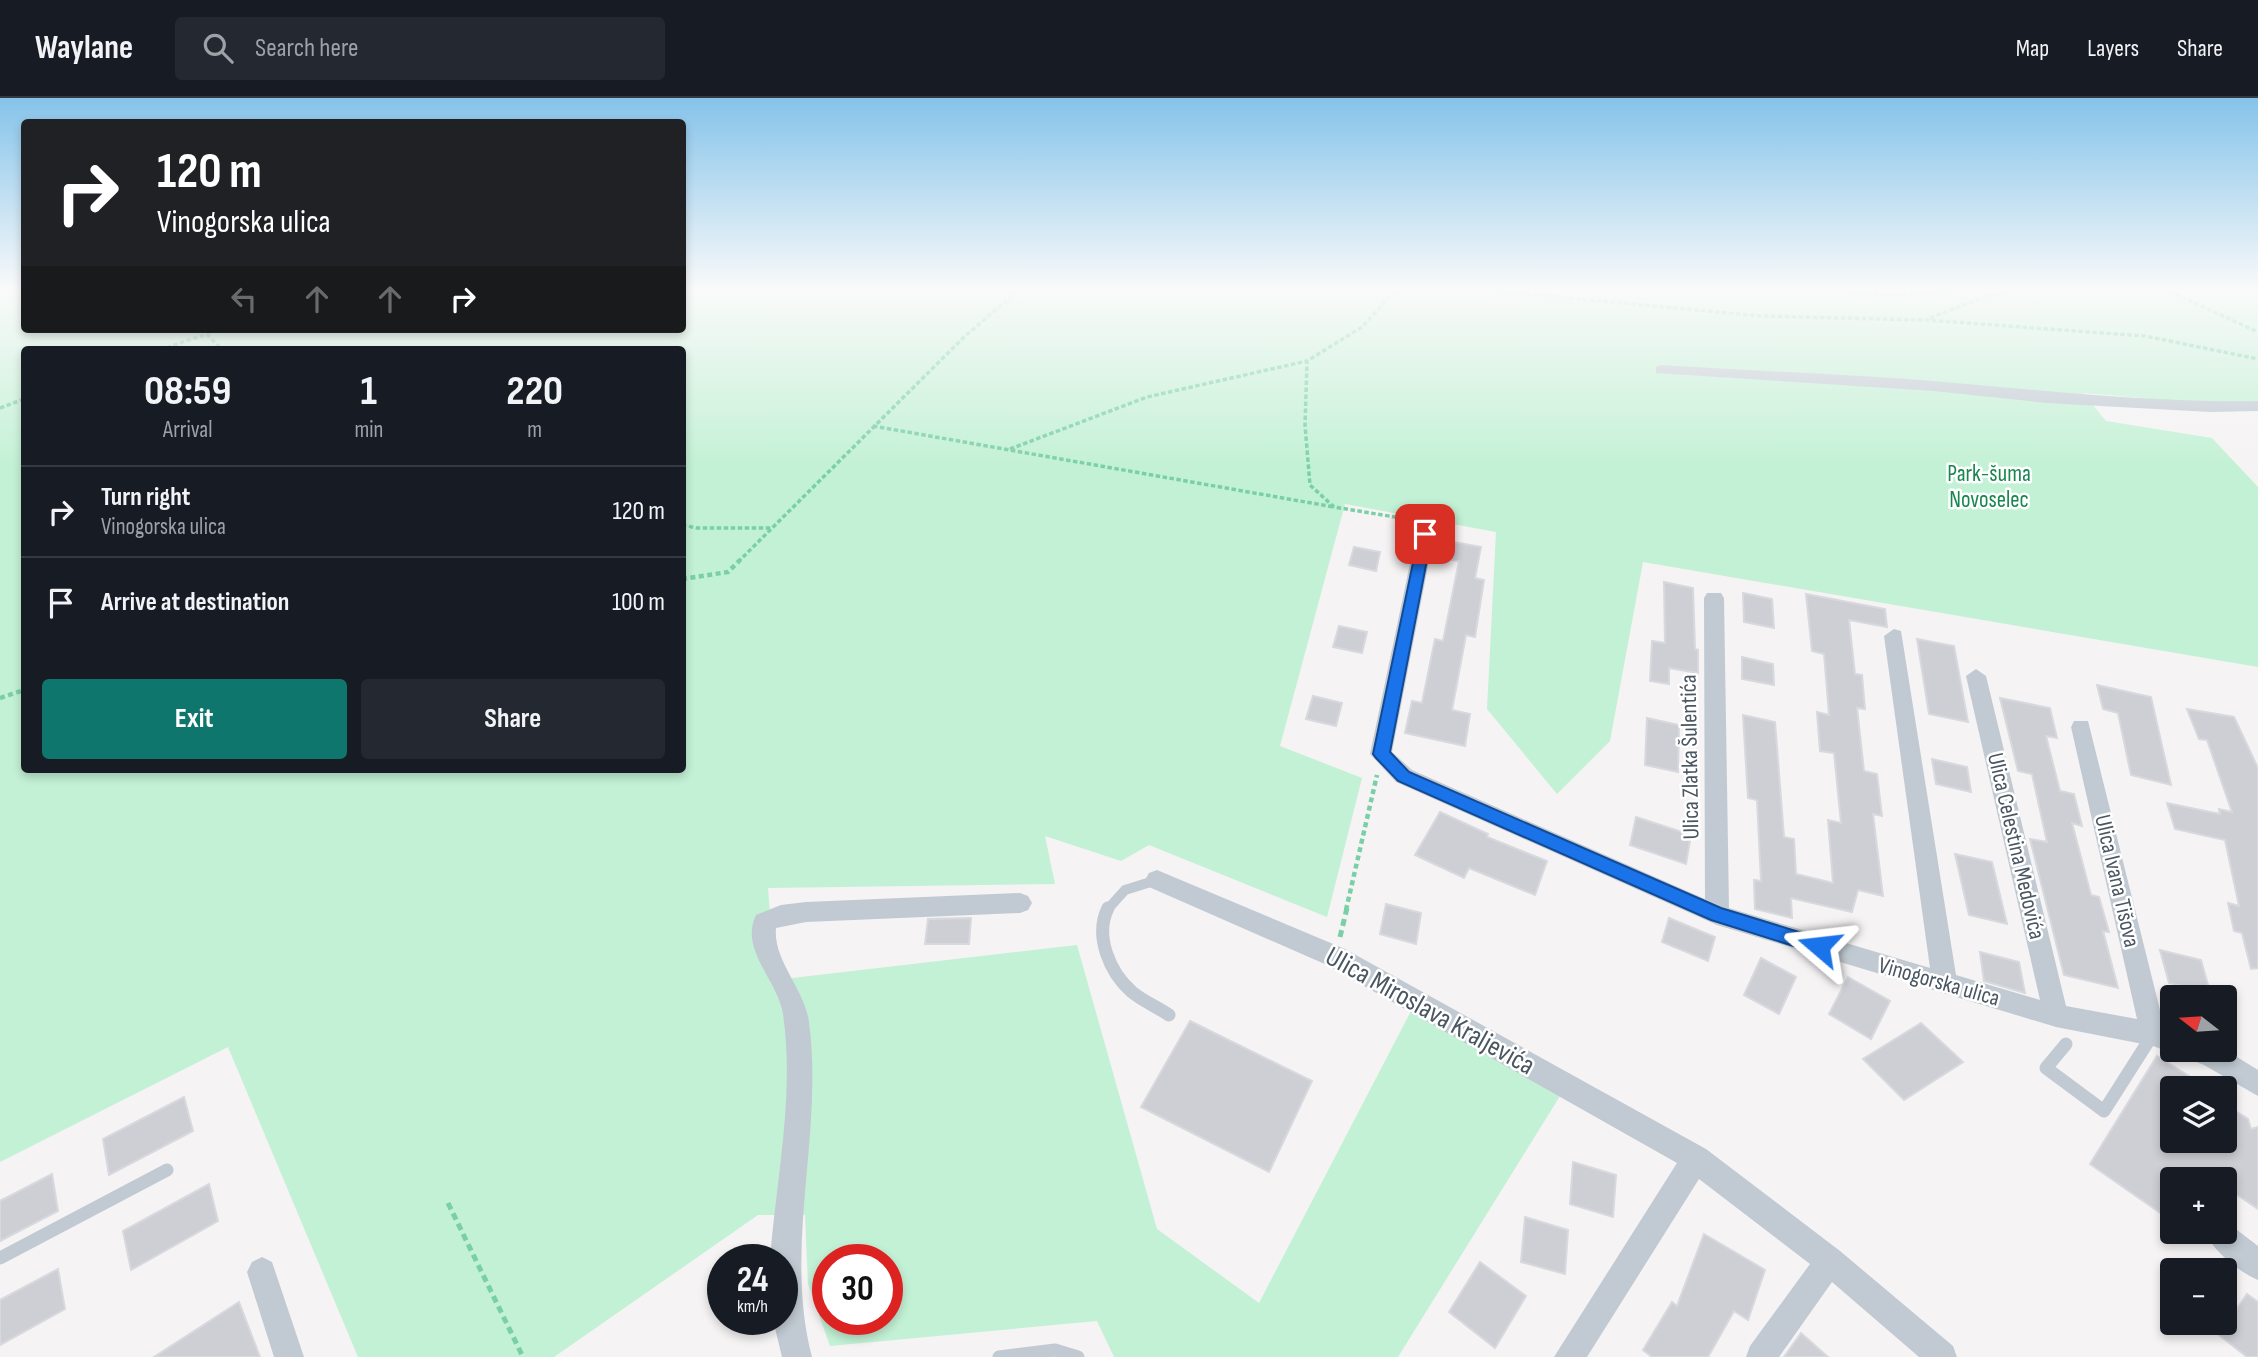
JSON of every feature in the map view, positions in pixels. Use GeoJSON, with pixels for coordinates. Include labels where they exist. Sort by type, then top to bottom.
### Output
{"type":"FeatureCollection","features":[{"type":"Feature","properties":{"kind":"street"},"geometry":{"type":"LineString","coordinates":[[1661,370],[1934,386],[2047,398],[2210,407],[2258,406]]}},
{"type":"Feature","properties":{"kind":"street"},"geometry":{"type":"LineString","coordinates":[[1381,754],[1425,534]]}},
{"type":"Feature","properties":{"kind":"street","name":"Ulica Zlatka Šulentića"},"geometry":{"type":"LineString","coordinates":[[1714,598],[1717,915]]}},
{"type":"Feature","properties":{"kind":"street"},"geometry":{"type":"LineString","coordinates":[[1894,636],[1945,984]]}},
{"type":"Feature","properties":{"kind":"street","name":"Ulica Celestina Medovića"},"geometry":{"type":"LineString","coordinates":[[1976,676],[2056,1016]]}},
{"type":"Feature","properties":{"kind":"street","name":"Ulica Ivana Tišova"},"geometry":{"type":"LineString","coordinates":[[2081,727],[2160,1030]]}},
{"type":"Feature","properties":{"kind":"street","name":"Vinogorska ulica"},"geometry":{"type":"LineString","coordinates":[[1381,754],[1404,776],[1717,915],[2056,1016],[2160,1038]]}},
{"type":"Feature","properties":{"kind":"street","name":"Ulica Miroslava Kraljevića"},"geometry":{"type":"LineString","coordinates":[[1157,880],[1336,957],[1696,1159],[1830,1261],[1942,1357]]}},
{"type":"Feature","properties":{"kind":"street"},"geometry":{"type":"LineString","coordinates":[[797,1357],[787,1328],[784,1234],[800,1097],[795,1008],[761,936],[764,922],[781,915],[806,912],[1020,903]]}},
{"type":"Feature","properties":{"kind":"street"},"geometry":{"type":"LineString","coordinates":[[2223,1062],[2258,1084]]}},
{"type":"Feature","properties":{"kind":"street"},"geometry":{"type":"LineString","coordinates":[[1569,1357],[1696,1159]]}},
{"type":"Feature","properties":{"kind":"street"},"geometry":{"type":"LineString","coordinates":[[2233,1244],[2258,1265]]}},
{"type":"Feature","properties":{"kind":"street"},"geometry":{"type":"LineString","coordinates":[[1761,1357],[1830,1261]]}},
{"type":"Feature","properties":{"kind":"street"},"geometry":{"type":"LineString","coordinates":[[262,1272],[289,1357]]}},
{"type":"Feature","properties":{"kind":"lane"},"geometry":{"type":"LineString","coordinates":[[1157,880],[1121,891],[1110,905],[1102,928],[1107,958],[1128,988],[1169,1014]]}},
{"type":"Feature","properties":{"kind":"lane"},"geometry":{"type":"LineString","coordinates":[[2066,1044],[2046,1068],[2104,1111],[2160,1041]]}},
{"type":"Feature","properties":{"kind":"lane"},"geometry":{"type":"LineString","coordinates":[[0,1258],[167,1170]]}},
{"type":"Feature","properties":{"kind":"lane"},"geometry":{"type":"LineString","coordinates":[[999,1357],[1055,1350],[1077,1357]]}},
{"type":"Feature","properties":{"kind":"path"},"geometry":{"type":"LineString","coordinates":[[686,578],[728,572],[951,350]]}},
{"type":"Feature","properties":{"kind":"path"},"geometry":{"type":"LineString","coordinates":[[1007,450],[1147,397],[1307,361],[1325,350]]}},
{"type":"Feature","properties":{"kind":"path"},"geometry":{"type":"LineString","coordinates":[[2211,350],[2258,359]]}},
{"type":"Feature","properties":{"kind":"path"},"geometry":{"type":"LineString","coordinates":[[1307,361],[1305,425],[1310,485],[1334,507]]}},
{"type":"Feature","properties":{"kind":"path"},"geometry":{"type":"LineString","coordinates":[[0,408],[21,401]]}},
{"type":"Feature","properties":{"kind":"path"},"geometry":{"type":"LineString","coordinates":[[873,426],[1413,520],[1425,534]]}},
{"type":"Feature","properties":{"kind":"path"},"geometry":{"type":"LineString","coordinates":[[686,525],[722,529],[772,528]]}},
{"type":"Feature","properties":{"kind":"path"},"geometry":{"type":"LineString","coordinates":[[0,698],[21,691]]}},
{"type":"Feature","properties":{"kind":"path"},"geometry":{"type":"LineString","coordinates":[[1336,957],[1381,754]]}},
{"type":"Feature","properties":{"kind":"path"},"geometry":{"type":"LineString","coordinates":[[448,1203],[523,1357]]}},
{"type":"Feature","properties":{"kind":"green space","name":"Park-šuma Novoselec"},"geometry":{"type":"Polygon","coordinates":[[[0,350],[21,350],[21,773],[686,773],[686,350],[2258,350],[2258,401],[2223,405],[2083,393],[2106,421],[2212,438],[2258,487],[2258,667],[1643,562],[1610,741],[1557,794],[1487,709],[1496,532],[1345,504],[1280,746],[1362,778],[1327,917],[1149,845],[1121,861],[1045,836],[1055,884],[768,888],[775,980],[1077,945],[1157,1229],[1259,1303],[1411,1011],[1560,1096],[1398,1357],[1114,1357],[1097,1321],[830,1346],[826,1335],[903,1335],[903,1244],[812,1244],[812,1295],[808,1284],[805,1215],[758,1215],[716,1244],[707,1244],[707,1250],[554,1357],[358,1357],[228,1047],[0,1162],[0,350]]]}},
{"type":"Feature","properties":{"kind":"building"},"geometry":{"type":"Polygon","coordinates":[[[1454,542],[1481,547],[1475,578],[1484,580],[1475,637],[1466,635],[1452,710],[1470,714],[1465,746],[1405,733],[1412,701],[1422,703],[1435,639],[1443,641],[1459,561],[1450,560],[1454,542]]]}},
{"type":"Feature","properties":{"kind":"building"},"geometry":{"type":"Polygon","coordinates":[[[1354,547],[1380,552],[1376,571],[1349,565],[1354,547]]]}},
{"type":"Feature","properties":{"kind":"building"},"geometry":{"type":"Polygon","coordinates":[[[1664,582],[1693,588],[1695,649],[1698,650],[1698,673],[1669,668],[1669,684],[1650,681],[1652,641],[1665,643],[1664,582]]]}},
{"type":"Feature","properties":{"kind":"building"},"geometry":{"type":"Polygon","coordinates":[[[1743,593],[1772,599],[1774,628],[1744,622],[1743,593]]]}},
{"type":"Feature","properties":{"kind":"building"},"geometry":{"type":"Polygon","coordinates":[[[1806,594],[1885,609],[1887,627],[1849,620],[1855,674],[1862,675],[1865,709],[1857,708],[1864,771],[1877,774],[1882,816],[1873,814],[1883,896],[1858,890],[1852,912],[1791,898],[1792,918],[1755,909],[1754,880],[1761,881],[1757,800],[1748,798],[1743,715],[1775,722],[1784,837],[1794,839],[1796,874],[1833,883],[1828,820],[1841,823],[1834,753],[1820,751],[1817,712],[1829,715],[1824,654],[1812,651],[1806,594]]]}},
{"type":"Feature","properties":{"kind":"building"},"geometry":{"type":"Polygon","coordinates":[[[1339,626],[1367,632],[1362,653],[1333,647],[1339,626]]]}},
{"type":"Feature","properties":{"kind":"building"},"geometry":{"type":"Polygon","coordinates":[[[1917,639],[1954,646],[1968,722],[1929,714],[1917,639]]]}},
{"type":"Feature","properties":{"kind":"building"},"geometry":{"type":"Polygon","coordinates":[[[1742,657],[1773,664],[1774,685],[1742,679],[1742,657]]]}},
{"type":"Feature","properties":{"kind":"building"},"geometry":{"type":"Polygon","coordinates":[[[2097,685],[2151,697],[2171,785],[2131,775],[2118,713],[2103,709],[2097,685]]]}},
{"type":"Feature","properties":{"kind":"building"},"geometry":{"type":"Polygon","coordinates":[[[1313,696],[1342,703],[1336,726],[1306,719],[1313,696]]]}},
{"type":"Feature","properties":{"kind":"building"},"geometry":{"type":"Polygon","coordinates":[[[2000,698],[2050,708],[2057,738],[2046,736],[2060,791],[2074,794],[2082,826],[2072,823],[2091,895],[2099,897],[2109,932],[2103,931],[2118,988],[2064,975],[2030,839],[2047,842],[2032,774],[2018,771],[2000,698]]]}},
{"type":"Feature","properties":{"kind":"building"},"geometry":{"type":"Polygon","coordinates":[[[2187,709],[2234,717],[2258,768],[2258,968],[2251,969],[2242,933],[2234,931],[2228,903],[2239,906],[2225,840],[2175,829],[2167,803],[2220,814],[2219,809],[2232,812],[2207,740],[2199,739],[2187,709]]]}},
{"type":"Feature","properties":{"kind":"building"},"geometry":{"type":"Polygon","coordinates":[[[1647,718],[1679,725],[1678,772],[1645,765],[1647,718]]]}},
{"type":"Feature","properties":{"kind":"building"},"geometry":{"type":"Polygon","coordinates":[[[1932,759],[1967,767],[1971,792],[1936,784],[1932,759]]]}},
{"type":"Feature","properties":{"kind":"building"},"geometry":{"type":"Polygon","coordinates":[[[1440,812],[1488,834],[1487,837],[1547,861],[1535,895],[1469,868],[1464,878],[1415,855],[1440,812]]]}},
{"type":"Feature","properties":{"kind":"building"},"geometry":{"type":"Polygon","coordinates":[[[1636,817],[1691,835],[1686,864],[1630,845],[1636,817]]]}},
{"type":"Feature","properties":{"kind":"building"},"geometry":{"type":"Polygon","coordinates":[[[1955,854],[1992,862],[2007,924],[1969,915],[1955,854]]]}},
{"type":"Feature","properties":{"kind":"building"},"geometry":{"type":"Polygon","coordinates":[[[1386,904],[1421,913],[1416,944],[1380,934],[1386,904]]]}},
{"type":"Feature","properties":{"kind":"building"},"geometry":{"type":"Polygon","coordinates":[[[971,918],[969,944],[925,944],[928,919],[971,918]]]}},
{"type":"Feature","properties":{"kind":"building"},"geometry":{"type":"Polygon","coordinates":[[[1669,918],[1715,937],[1708,961],[1662,942],[1669,918]]]}},
{"type":"Feature","properties":{"kind":"building"},"geometry":{"type":"Polygon","coordinates":[[[2160,950],[2201,960],[2208,985],[2169,983],[2160,950]]]}},
{"type":"Feature","properties":{"kind":"building"},"geometry":{"type":"Polygon","coordinates":[[[1980,952],[2019,962],[2025,993],[1984,981],[1980,952]]]}},
{"type":"Feature","properties":{"kind":"building"},"geometry":{"type":"Polygon","coordinates":[[[1761,958],[1796,977],[1779,1014],[1744,995],[1761,958]]]}},
{"type":"Feature","properties":{"kind":"building"},"geometry":{"type":"Polygon","coordinates":[[[1848,977],[1890,1001],[1871,1039],[1829,1014],[1848,977]]]}},
{"type":"Feature","properties":{"kind":"building"},"geometry":{"type":"Polygon","coordinates":[[[1190,1021],[1312,1081],[1269,1172],[1141,1107],[1190,1021]]]}},
{"type":"Feature","properties":{"kind":"building"},"geometry":{"type":"Polygon","coordinates":[[[1921,1023],[1963,1062],[1904,1100],[1863,1059],[1921,1023]]]}},
{"type":"Feature","properties":{"kind":"building"},"geometry":{"type":"Polygon","coordinates":[[[2157,1056],[2160,1062],[2167,1062],[2189,1076],[2160,1076],[2160,1153],[2237,1153],[2237,1112],[2248,1119],[2251,1129],[2258,1127],[2258,1209],[2237,1195],[2237,1167],[2160,1167],[2160,1213],[2090,1164],[2157,1056]]]}},
{"type":"Feature","properties":{"kind":"building"},"geometry":{"type":"Polygon","coordinates":[[[184,1097],[193,1131],[109,1175],[103,1139],[184,1097]]]}},
{"type":"Feature","properties":{"kind":"building"},"geometry":{"type":"Polygon","coordinates":[[[1573,1162],[1616,1175],[1613,1217],[1570,1204],[1573,1162]]]}},
{"type":"Feature","properties":{"kind":"building"},"geometry":{"type":"Polygon","coordinates":[[[52,1174],[58,1211],[0,1241],[0,1201],[52,1174]]]}},
{"type":"Feature","properties":{"kind":"building"},"geometry":{"type":"Polygon","coordinates":[[[209,1184],[218,1221],[131,1270],[123,1231],[209,1184]]]}},
{"type":"Feature","properties":{"kind":"building"},"geometry":{"type":"Polygon","coordinates":[[[1525,1217],[1568,1230],[1565,1274],[1521,1262],[1525,1217]]]}},
{"type":"Feature","properties":{"kind":"building"},"geometry":{"type":"Polygon","coordinates":[[[1704,1234],[1765,1270],[1748,1320],[1734,1311],[1708,1357],[1652,1357],[1643,1350],[1672,1302],[1677,1306],[1704,1234]]]}},
{"type":"Feature","properties":{"kind":"building"},"geometry":{"type":"Polygon","coordinates":[[[1480,1262],[1526,1296],[1495,1348],[1449,1312],[1480,1262]]]}},
{"type":"Feature","properties":{"kind":"building"},"geometry":{"type":"Polygon","coordinates":[[[58,1269],[65,1309],[0,1345],[0,1300],[58,1269]]]}},
{"type":"Feature","properties":{"kind":"building"},"geometry":{"type":"Polygon","coordinates":[[[2247,1294],[2258,1302],[2258,1357],[2247,1357],[2219,1335],[2237,1335],[2237,1309],[2247,1294]]]}},
{"type":"Feature","properties":{"kind":"building"},"geometry":{"type":"Polygon","coordinates":[[[239,1302],[260,1357],[154,1357],[239,1302]]]}},
{"type":"Feature","properties":{"kind":"building"},"geometry":{"type":"Polygon","coordinates":[[[1801,1333],[1828,1357],[1784,1357],[1801,1333]]]}},
{"type":"Feature","properties":{"kind":"route"},"geometry":{"type":"LineString","coordinates":[[1425,534],[1381,754],[1404,776],[1513,823],[1618,873],[1717,915],[1819,946]]}}]}
